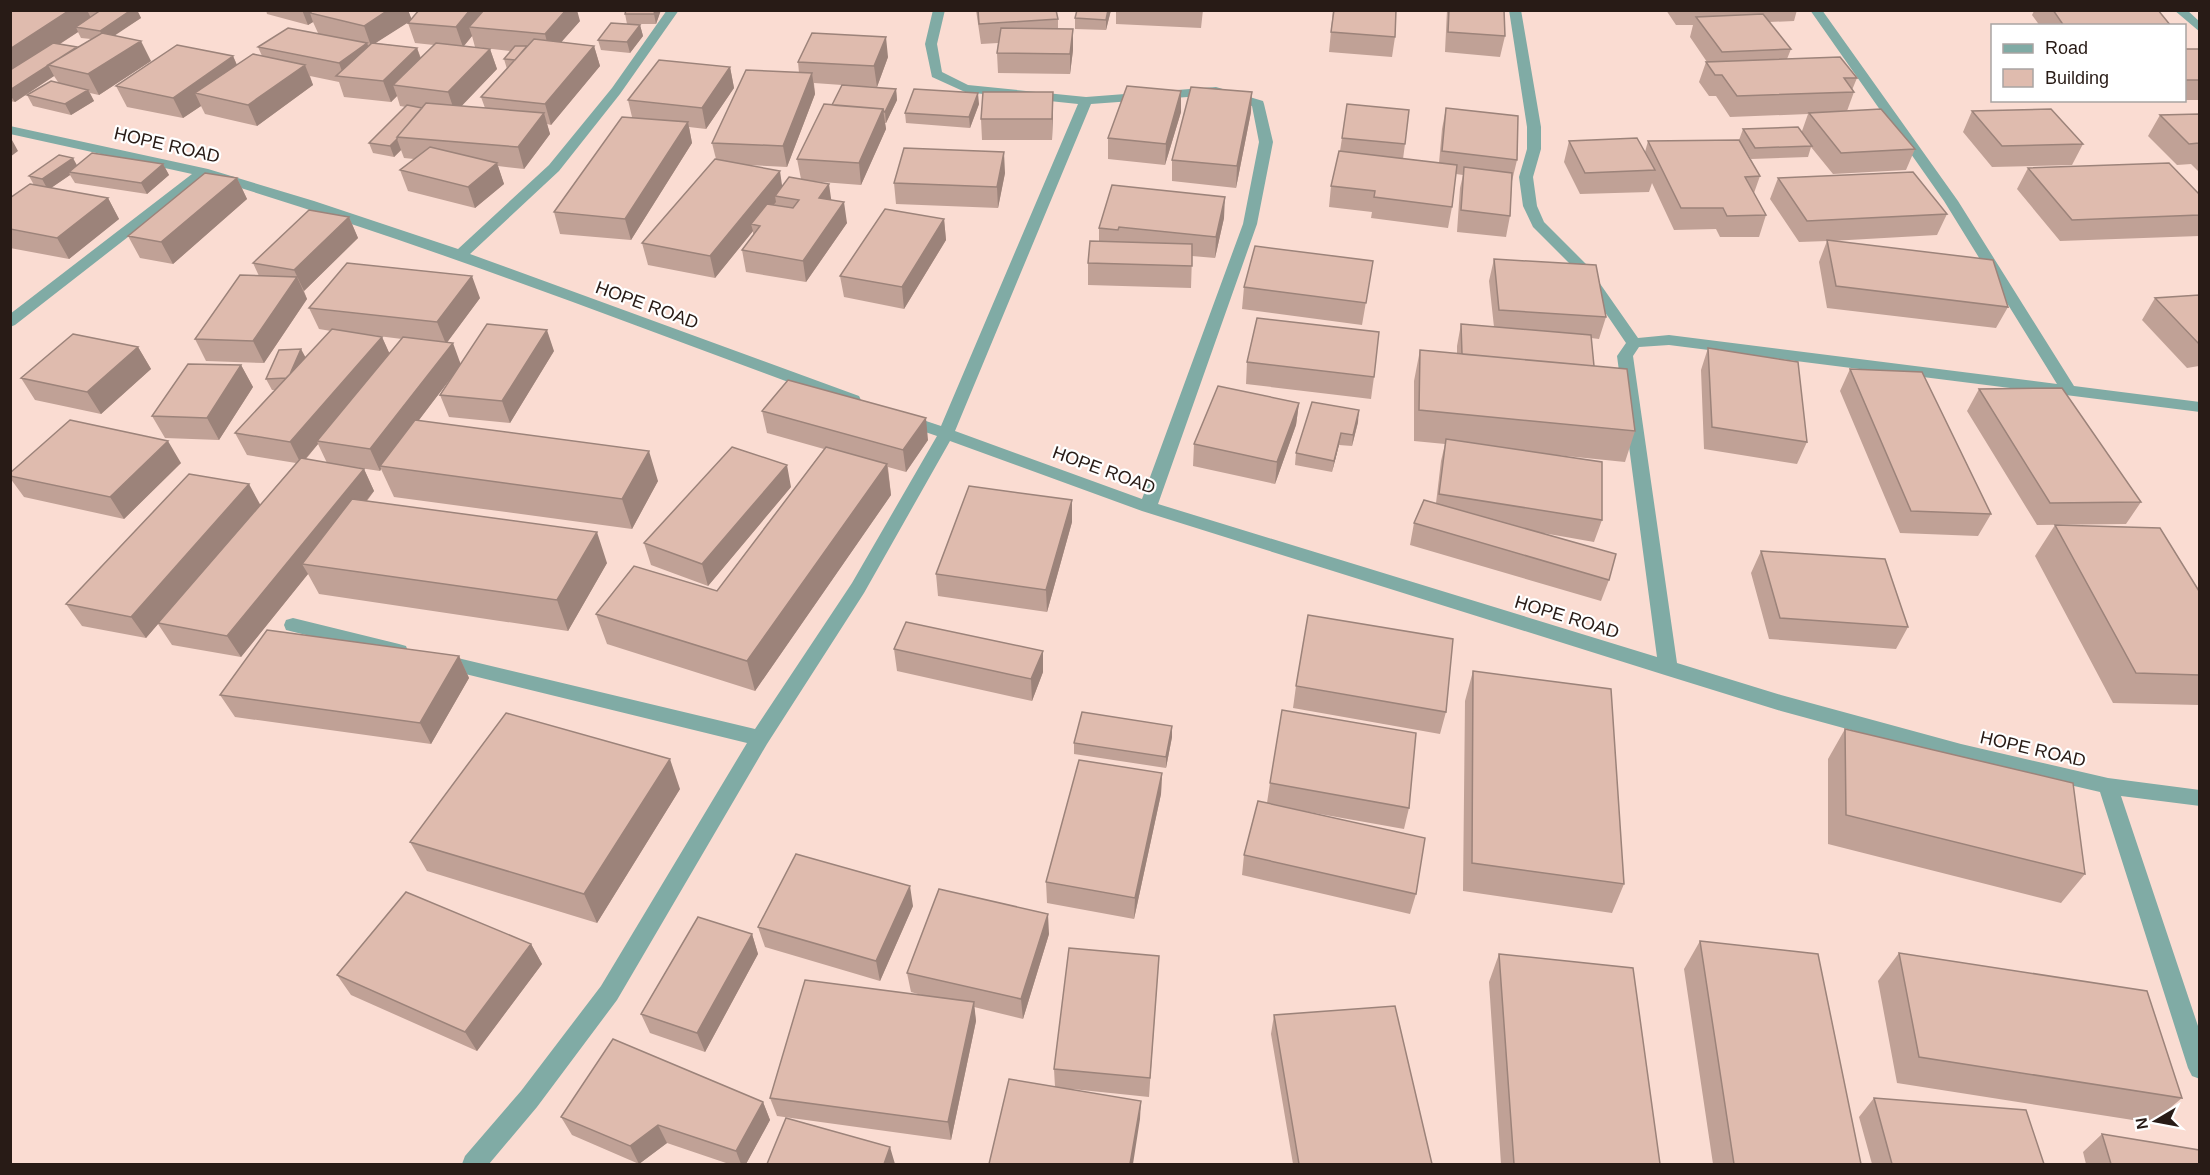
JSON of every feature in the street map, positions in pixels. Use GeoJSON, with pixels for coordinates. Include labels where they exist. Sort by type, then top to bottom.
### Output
{"type":"FeatureCollection","features":[{"type":"Feature","properties":{"kind":"street"},"geometry":{"type":"LineString","coordinates":[[460,255],[554,168],[616,91],[673,10]]}},
{"type":"Feature","properties":{"kind":"street"},"geometry":{"type":"LineString","coordinates":[[939,10],[931,44],[936,74],[964,88],[1086,102],[1216,91],[1258,104],[1266,142],[1250,224],[1148,507]]}},
{"type":"Feature","properties":{"kind":"street"},"geometry":{"type":"LineString","coordinates":[[1515,10],[1534,127],[1534,149],[1526,177],[1530,206],[1538,224],[1582,268],[1634,343]]}},
{"type":"Feature","properties":{"kind":"street"},"geometry":{"type":"LineString","coordinates":[[1816,10],[1951,201],[2067,389]]}},
{"type":"Feature","properties":{"kind":"street"},"geometry":{"type":"LineString","coordinates":[[2180,10],[2199,29]]}},
{"type":"Feature","properties":{"kind":"street"},"geometry":{"type":"LineString","coordinates":[[474,1164],[529,1099],[609,993],[760,738],[858,588],[946,434],[1086,102]]}},
{"type":"Feature","properties":{"kind":"street","name":"HOPE ROAD"},"geometry":{"type":"LineString","coordinates":[[10,130],[203,172],[309,204],[460,255],[868,405]]}},
{"type":"Feature","properties":{"kind":"street"},"geometry":{"type":"LineString","coordinates":[[10,322],[203,172]]}},
{"type":"Feature","properties":{"kind":"street"},"geometry":{"type":"LineString","coordinates":[[1634,343],[1669,340],[2199,407]]}},
{"type":"Feature","properties":{"kind":"street"},"geometry":{"type":"LineString","coordinates":[[1634,343],[1625,356],[1668,669]]}},
{"type":"Feature","properties":{"kind":"street","name":"HOPE ROAD"},"geometry":{"type":"LineString","coordinates":[[890,414],[1148,507],[1781,703],[1961,752],[2108,786],[2199,798]]}},
{"type":"Feature","properties":{"kind":"street"},"geometry":{"type":"LineString","coordinates":[[293,625],[760,738]]}},
{"type":"Feature","properties":{"kind":"street"},"geometry":{"type":"LineString","coordinates":[[2108,786],[2199,1068]]}},
{"type":"Feature","properties":{"kind":"building"},"geometry":{"type":"Polygon","coordinates":[[[10,10],[70,10],[10,49],[10,10]]]}},
{"type":"Feature","properties":{"kind":"building"},"geometry":{"type":"Polygon","coordinates":[[[101,10],[131,10],[100,31],[76,27],[101,10]]]}},
{"type":"Feature","properties":{"kind":"building"},"geometry":{"type":"Polygon","coordinates":[[[314,10],[388,10],[364,26],[310,13],[314,10]]]}},
{"type":"Feature","properties":{"kind":"building"},"geometry":{"type":"Polygon","coordinates":[[[419,10],[470,10],[456,27],[408,23],[419,10]]]}},
{"type":"Feature","properties":{"kind":"building"},"geometry":{"type":"Polygon","coordinates":[[[484,10],[566,10],[545,34],[469,27],[484,10]]]}},
{"type":"Feature","properties":{"kind":"building"},"geometry":{"type":"Polygon","coordinates":[[[626,10],[655,10],[654,14],[625,14],[626,10]]]}},
{"type":"Feature","properties":{"kind":"building"},"geometry":{"type":"Polygon","coordinates":[[[978,10],[1056,10],[1058,19],[979,24],[978,10]]]}},
{"type":"Feature","properties":{"kind":"building"},"geometry":{"type":"Polygon","coordinates":[[[1077,10],[1108,10],[1106,20],[1075,18],[1077,10]]]}},
{"type":"Feature","properties":{"kind":"building"},"geometry":{"type":"Polygon","coordinates":[[[1334,10],[1396,10],[1395,37],[1331,32],[1334,10]]]}},
{"type":"Feature","properties":{"kind":"building"},"geometry":{"type":"Polygon","coordinates":[[[1449,10],[1504,10],[1505,36],[1448,32],[1449,10]]]}},
{"type":"Feature","properties":{"kind":"building"},"geometry":{"type":"Polygon","coordinates":[[[2053,10],[2158,10],[2169,24],[2063,24],[2053,10]]]}},
{"type":"Feature","properties":{"kind":"building"},"geometry":{"type":"Polygon","coordinates":[[[1763,14],[1791,49],[1722,52],[1696,17],[1763,14]]]}},
{"type":"Feature","properties":{"kind":"building"},"geometry":{"type":"Polygon","coordinates":[[[611,23],[640,25],[627,42],[598,40],[611,23]]]}},
{"type":"Feature","properties":{"kind":"building"},"geometry":{"type":"Polygon","coordinates":[[[288,28],[367,43],[339,63],[258,47],[288,28]]]}},
{"type":"Feature","properties":{"kind":"building"},"geometry":{"type":"Polygon","coordinates":[[[1001,28],[1073,29],[1070,54],[997,53],[1001,28]]]}},
{"type":"Feature","properties":{"kind":"building"},"geometry":{"type":"Polygon","coordinates":[[[102,33],[141,41],[88,74],[48,65],[102,33]]]}},
{"type":"Feature","properties":{"kind":"building"},"geometry":{"type":"Polygon","coordinates":[[[812,33],[886,37],[874,66],[798,62],[812,33]]]}},
{"type":"Feature","properties":{"kind":"building"},"geometry":{"type":"Polygon","coordinates":[[[534,39],[594,46],[545,104],[481,97],[534,39]]]}},
{"type":"Feature","properties":{"kind":"building"},"geometry":{"type":"Polygon","coordinates":[[[53,43],[77,47],[10,90],[10,70],[53,43]]]}},
{"type":"Feature","properties":{"kind":"building"},"geometry":{"type":"Polygon","coordinates":[[[372,43],[417,48],[383,81],[336,76],[372,43]]]}},
{"type":"Feature","properties":{"kind":"building"},"geometry":{"type":"Polygon","coordinates":[[[436,43],[490,49],[448,92],[393,85],[436,43]]]}},
{"type":"Feature","properties":{"kind":"building"},"geometry":{"type":"Polygon","coordinates":[[[177,45],[233,56],[173,98],[116,86],[177,45]]]}},
{"type":"Feature","properties":{"kind":"building"},"geometry":{"type":"Polygon","coordinates":[[[515,46],[527,46],[515,60],[504,59],[515,46]]]}},
{"type":"Feature","properties":{"kind":"building"},"geometry":{"type":"Polygon","coordinates":[[[2186,49],[2199,49],[2199,80],[2186,80],[2186,49]]]}},
{"type":"Feature","properties":{"kind":"building"},"geometry":{"type":"Polygon","coordinates":[[[253,54],[305,65],[248,105],[195,93],[253,54]]]}},
{"type":"Feature","properties":{"kind":"building"},"geometry":{"type":"Polygon","coordinates":[[[1840,57],[1857,78],[1844,78],[1854,92],[1737,96],[1722,75],[1715,75],[1706,62],[1840,57]]]}},
{"type":"Feature","properties":{"kind":"building"},"geometry":{"type":"Polygon","coordinates":[[[659,60],[730,67],[702,108],[628,100],[659,60]]]}},
{"type":"Feature","properties":{"kind":"building"},"geometry":{"type":"Polygon","coordinates":[[[746,70],[812,73],[783,146],[712,143],[746,70]]]}},
{"type":"Feature","properties":{"kind":"building"},"geometry":{"type":"Polygon","coordinates":[[[51,81],[88,90],[65,104],[27,95],[51,81]]]}},
{"type":"Feature","properties":{"kind":"building"},"geometry":{"type":"Polygon","coordinates":[[[842,85],[896,89],[884,112],[883,109],[832,105],[842,85]]]}},
{"type":"Feature","properties":{"kind":"building"},"geometry":{"type":"Polygon","coordinates":[[[1127,86],[1181,91],[1166,144],[1108,138],[1127,86]]]}},
{"type":"Feature","properties":{"kind":"building"},"geometry":{"type":"Polygon","coordinates":[[[1191,87],[1252,92],[1237,166],[1172,160],[1191,87]]]}},
{"type":"Feature","properties":{"kind":"building"},"geometry":{"type":"Polygon","coordinates":[[[914,89],[978,93],[969,117],[905,113],[914,89]]]}},
{"type":"Feature","properties":{"kind":"building"},"geometry":{"type":"Polygon","coordinates":[[[983,92],[1053,92],[1052,119],[981,119],[983,92]]]}},
{"type":"Feature","properties":{"kind":"building"},"geometry":{"type":"Polygon","coordinates":[[[426,103],[544,113],[518,147],[397,137],[426,103]]]}},
{"type":"Feature","properties":{"kind":"building"},"geometry":{"type":"Polygon","coordinates":[[[824,104],[883,109],[859,163],[797,159],[824,104]]]}},
{"type":"Feature","properties":{"kind":"building"},"geometry":{"type":"Polygon","coordinates":[[[1347,104],[1409,110],[1405,144],[1342,138],[1347,104]]]}},
{"type":"Feature","properties":{"kind":"building"},"geometry":{"type":"Polygon","coordinates":[[[407,105],[422,108],[390,146],[369,143],[407,105]]]}},
{"type":"Feature","properties":{"kind":"building"},"geometry":{"type":"Polygon","coordinates":[[[1446,108],[1518,116],[1517,160],[1442,151],[1446,108]]]}},
{"type":"Feature","properties":{"kind":"building"},"geometry":{"type":"Polygon","coordinates":[[[1881,109],[1915,149],[1841,153],[1809,113],[1881,109]]]}},
{"type":"Feature","properties":{"kind":"building"},"geometry":{"type":"Polygon","coordinates":[[[2051,109],[2083,144],[2002,146],[1972,111],[2051,109]]]}},
{"type":"Feature","properties":{"kind":"building"},"geometry":{"type":"Polygon","coordinates":[[[2199,114],[2199,143],[2189,144],[2160,115],[2199,114]]]}},
{"type":"Feature","properties":{"kind":"building"},"geometry":{"type":"Polygon","coordinates":[[[622,117],[688,122],[625,219],[554,212],[622,117]]]}},
{"type":"Feature","properties":{"kind":"building"},"geometry":{"type":"Polygon","coordinates":[[[1798,127],[1812,146],[1755,148],[1743,129],[1798,127]]]}},
{"type":"Feature","properties":{"kind":"building"},"geometry":{"type":"Polygon","coordinates":[[[1637,138],[1655,170],[1585,173],[1569,141],[1637,138]]]}},
{"type":"Feature","properties":{"kind":"building"},"geometry":{"type":"Polygon","coordinates":[[[1739,140],[1760,176],[1745,177],[1766,215],[1727,216],[1723,208],[1681,208],[1648,141],[1739,140]]]}},
{"type":"Feature","properties":{"kind":"building"},"geometry":{"type":"Polygon","coordinates":[[[430,147],[497,163],[468,187],[400,170],[430,147]]]}},
{"type":"Feature","properties":{"kind":"building"},"geometry":{"type":"Polygon","coordinates":[[[904,148],[1004,152],[997,187],[894,183],[904,148]]]}},
{"type":"Feature","properties":{"kind":"building"},"geometry":{"type":"Polygon","coordinates":[[[1339,151],[1457,165],[1452,207],[1374,197],[1375,191],[1331,186],[1339,151]]]}},
{"type":"Feature","properties":{"kind":"building"},"geometry":{"type":"Polygon","coordinates":[[[92,153],[163,164],[141,183],[69,172],[92,153]]]}},
{"type":"Feature","properties":{"kind":"building"},"geometry":{"type":"Polygon","coordinates":[[[59,155],[73,158],[42,179],[29,176],[59,155]]]}},
{"type":"Feature","properties":{"kind":"building"},"geometry":{"type":"Polygon","coordinates":[[[715,159],[780,171],[710,256],[642,243],[715,159]]]}},
{"type":"Feature","properties":{"kind":"building"},"geometry":{"type":"Polygon","coordinates":[[[2169,163],[2199,194],[2199,215],[2072,220],[2028,168],[2169,163]]]}},
{"type":"Feature","properties":{"kind":"building"},"geometry":{"type":"Polygon","coordinates":[[[1464,167],[1512,173],[1510,216],[1461,210],[1464,167]]]}},
{"type":"Feature","properties":{"kind":"building"},"geometry":{"type":"Polygon","coordinates":[[[1913,172],[1947,214],[1807,221],[1778,178],[1913,172]]]}},
{"type":"Feature","properties":{"kind":"building"},"geometry":{"type":"Polygon","coordinates":[[[205,173],[237,178],[161,242],[128,236],[205,173]]]}},
{"type":"Feature","properties":{"kind":"building"},"geometry":{"type":"Polygon","coordinates":[[[789,177],[829,184],[819,198],[844,202],[803,261],[742,250],[760,226],[751,224],[767,204],[793,208],[799,200],[775,196],[789,177]]]}},
{"type":"Feature","properties":{"kind":"building"},"geometry":{"type":"Polygon","coordinates":[[[30,184],[108,198],[57,238],[10,229],[10,198],[30,184]]]}},
{"type":"Feature","properties":{"kind":"building"},"geometry":{"type":"Polygon","coordinates":[[[1112,185],[1225,197],[1216,237],[1119,227],[1118,230],[1099,228],[1112,185]]]}},
{"type":"Feature","properties":{"kind":"building"},"geometry":{"type":"Polygon","coordinates":[[[885,209],[944,219],[902,287],[840,276],[885,209]]]}},
{"type":"Feature","properties":{"kind":"building"},"geometry":{"type":"Polygon","coordinates":[[[309,210],[349,217],[294,270],[253,263],[309,210]]]}},
{"type":"Feature","properties":{"kind":"building"},"geometry":{"type":"Polygon","coordinates":[[[1827,240],[1993,260],[2008,307],[1836,286],[1827,240]]]}},
{"type":"Feature","properties":{"kind":"building"},"geometry":{"type":"Polygon","coordinates":[[[1090,241],[1192,244],[1192,266],[1088,263],[1090,241]]]}},
{"type":"Feature","properties":{"kind":"building"},"geometry":{"type":"Polygon","coordinates":[[[1255,246],[1373,261],[1366,303],[1244,287],[1255,246]]]}},
{"type":"Feature","properties":{"kind":"building"},"geometry":{"type":"Polygon","coordinates":[[[1494,259],[1596,265],[1606,317],[1499,310],[1494,259]]]}},
{"type":"Feature","properties":{"kind":"building"},"geometry":{"type":"Polygon","coordinates":[[[347,263],[472,276],[437,322],[309,308],[347,263]]]}},
{"type":"Feature","properties":{"kind":"building"},"geometry":{"type":"Polygon","coordinates":[[[240,275],[297,277],[253,341],[195,339],[240,275]]]}},
{"type":"Feature","properties":{"kind":"building"},"geometry":{"type":"Polygon","coordinates":[[[2199,295],[2199,344],[2155,298],[2199,295]]]}},
{"type":"Feature","properties":{"kind":"building"},"geometry":{"type":"Polygon","coordinates":[[[1257,318],[1379,332],[1374,377],[1247,362],[1257,318]]]}},
{"type":"Feature","properties":{"kind":"building"},"geometry":{"type":"Polygon","coordinates":[[[487,324],[547,330],[502,401],[440,395],[487,324]]]}},
{"type":"Feature","properties":{"kind":"building"},"geometry":{"type":"Polygon","coordinates":[[[1461,324],[1591,335],[1594,366],[1462,354],[1461,324]]]}},
{"type":"Feature","properties":{"kind":"building"},"geometry":{"type":"Polygon","coordinates":[[[332,329],[382,337],[290,442],[235,433],[332,329]]]}},
{"type":"Feature","properties":{"kind":"building"},"geometry":{"type":"Polygon","coordinates":[[[73,334],[138,347],[87,392],[21,378],[73,334]]]}},
{"type":"Feature","properties":{"kind":"building"},"geometry":{"type":"Polygon","coordinates":[[[403,337],[453,343],[370,449],[317,441],[403,337]]]}},
{"type":"Feature","properties":{"kind":"building"},"geometry":{"type":"Polygon","coordinates":[[[1708,348],[1798,362],[1807,442],[1712,427],[1708,348]]]}},
{"type":"Feature","properties":{"kind":"building"},"geometry":{"type":"Polygon","coordinates":[[[301,349],[286,378],[266,379],[279,350],[301,349]]]}},
{"type":"Feature","properties":{"kind":"building"},"geometry":{"type":"Polygon","coordinates":[[[1420,350],[1627,369],[1635,431],[1419,410],[1420,350]]]}},
{"type":"Feature","properties":{"kind":"building"},"geometry":{"type":"Polygon","coordinates":[[[188,364],[241,365],[207,418],[152,416],[188,364]]]}},
{"type":"Feature","properties":{"kind":"building"},"geometry":{"type":"Polygon","coordinates":[[[1850,369],[1922,372],[1991,514],[1911,511],[1850,369]]]}},
{"type":"Feature","properties":{"kind":"building"},"geometry":{"type":"Polygon","coordinates":[[[788,380],[926,418],[903,450],[762,411],[788,380]]]}},
{"type":"Feature","properties":{"kind":"building"},"geometry":{"type":"Polygon","coordinates":[[[1218,386],[1299,403],[1277,462],[1194,444],[1218,386]]]}},
{"type":"Feature","properties":{"kind":"building"},"geometry":{"type":"Polygon","coordinates":[[[2062,388],[2141,502],[2050,503],[1979,389],[2062,388]]]}},
{"type":"Feature","properties":{"kind":"building"},"geometry":{"type":"Polygon","coordinates":[[[1312,402],[1359,410],[1353,435],[1341,433],[1334,461],[1296,453],[1312,402]]]}},
{"type":"Feature","properties":{"kind":"building"},"geometry":{"type":"Polygon","coordinates":[[[70,420],[168,441],[110,497],[10,476],[10,473],[70,420]]]}},
{"type":"Feature","properties":{"kind":"building"},"geometry":{"type":"Polygon","coordinates":[[[415,420],[649,451],[622,499],[380,466],[415,420]]]}},
{"type":"Feature","properties":{"kind":"building"},"geometry":{"type":"Polygon","coordinates":[[[1446,439],[1602,462],[1602,520],[1439,494],[1446,439]]]}},
{"type":"Feature","properties":{"kind":"building"},"geometry":{"type":"Polygon","coordinates":[[[732,447],[787,465],[702,564],[644,543],[732,447]]]}},
{"type":"Feature","properties":{"kind":"building"},"geometry":{"type":"Polygon","coordinates":[[[826,447],[887,464],[747,661],[596,614],[634,566],[717,591],[826,447]]]}},
{"type":"Feature","properties":{"kind":"building"},"geometry":{"type":"Polygon","coordinates":[[[301,458],[364,469],[227,636],[158,623],[301,458]]]}},
{"type":"Feature","properties":{"kind":"building"},"geometry":{"type":"Polygon","coordinates":[[[189,474],[249,484],[131,617],[66,604],[189,474]]]}},
{"type":"Feature","properties":{"kind":"building"},"geometry":{"type":"Polygon","coordinates":[[[969,486],[1072,500],[1046,590],[936,574],[969,486]]]}},
{"type":"Feature","properties":{"kind":"building"},"geometry":{"type":"Polygon","coordinates":[[[352,499],[597,532],[557,600],[302,564],[352,499]]]}},
{"type":"Feature","properties":{"kind":"building"},"geometry":{"type":"Polygon","coordinates":[[[1424,500],[1616,554],[1609,580],[1414,523],[1424,500]]]}},
{"type":"Feature","properties":{"kind":"building"},"geometry":{"type":"Polygon","coordinates":[[[2055,525],[2160,528],[2199,591],[2199,675],[2136,673],[2055,525]]]}},
{"type":"Feature","properties":{"kind":"building"},"geometry":{"type":"Polygon","coordinates":[[[1761,551],[1885,559],[1908,627],[1780,618],[1761,551]]]}},
{"type":"Feature","properties":{"kind":"building"},"geometry":{"type":"Polygon","coordinates":[[[1308,615],[1453,639],[1446,712],[1296,686],[1308,615]]]}},
{"type":"Feature","properties":{"kind":"building"},"geometry":{"type":"Polygon","coordinates":[[[906,622],[1043,651],[1031,679],[894,649],[906,622]]]}},
{"type":"Feature","properties":{"kind":"building"},"geometry":{"type":"Polygon","coordinates":[[[267,630],[459,656],[420,723],[220,695],[267,630]]]}},
{"type":"Feature","properties":{"kind":"building"},"geometry":{"type":"Polygon","coordinates":[[[1473,671],[1611,689],[1624,884],[1472,863],[1473,671]]]}},
{"type":"Feature","properties":{"kind":"building"},"geometry":{"type":"Polygon","coordinates":[[[1282,710],[1416,733],[1409,808],[1270,783],[1282,710]]]}},
{"type":"Feature","properties":{"kind":"building"},"geometry":{"type":"Polygon","coordinates":[[[1082,712],[1172,726],[1166,757],[1074,743],[1082,712]]]}},
{"type":"Feature","properties":{"kind":"building"},"geometry":{"type":"Polygon","coordinates":[[[506,713],[670,759],[584,894],[410,842],[506,713]]]}},
{"type":"Feature","properties":{"kind":"building"},"geometry":{"type":"Polygon","coordinates":[[[1845,729],[2073,783],[2085,874],[1846,815],[1845,729]]]}},
{"type":"Feature","properties":{"kind":"building"},"geometry":{"type":"Polygon","coordinates":[[[1079,760],[1162,773],[1135,898],[1046,882],[1079,760]]]}},
{"type":"Feature","properties":{"kind":"building"},"geometry":{"type":"Polygon","coordinates":[[[1258,801],[1425,838],[1416,894],[1244,855],[1258,801]]]}},
{"type":"Feature","properties":{"kind":"building"},"geometry":{"type":"Polygon","coordinates":[[[796,854],[910,886],[876,961],[758,927],[796,854]]]}},
{"type":"Feature","properties":{"kind":"building"},"geometry":{"type":"Polygon","coordinates":[[[939,889],[1048,914],[1021,999],[907,973],[939,889]]]}},
{"type":"Feature","properties":{"kind":"building"},"geometry":{"type":"Polygon","coordinates":[[[406,892],[531,944],[465,1032],[337,975],[406,892]]]}},
{"type":"Feature","properties":{"kind":"building"},"geometry":{"type":"Polygon","coordinates":[[[698,917],[752,934],[697,1033],[641,1014],[698,917]]]}},
{"type":"Feature","properties":{"kind":"building"},"geometry":{"type":"Polygon","coordinates":[[[1700,941],[1818,954],[1861,1164],[1734,1164],[1700,941]]]}},
{"type":"Feature","properties":{"kind":"building"},"geometry":{"type":"Polygon","coordinates":[[[1069,948],[1159,956],[1150,1078],[1054,1069],[1069,948]]]}},
{"type":"Feature","properties":{"kind":"building"},"geometry":{"type":"Polygon","coordinates":[[[1899,953],[2147,991],[2182,1098],[1919,1057],[1899,953]]]}},
{"type":"Feature","properties":{"kind":"building"},"geometry":{"type":"Polygon","coordinates":[[[1499,954],[1633,968],[1660,1164],[1514,1164],[1499,954]]]}},
{"type":"Feature","properties":{"kind":"building"},"geometry":{"type":"Polygon","coordinates":[[[805,980],[974,1002],[948,1122],[770,1098],[805,980]]]}},
{"type":"Feature","properties":{"kind":"building"},"geometry":{"type":"Polygon","coordinates":[[[1395,1006],[1432,1164],[1299,1164],[1274,1015],[1395,1006]]]}},
{"type":"Feature","properties":{"kind":"building"},"geometry":{"type":"Polygon","coordinates":[[[613,1039],[763,1102],[736,1151],[658,1125],[630,1146],[561,1117],[613,1039]]]}},
{"type":"Feature","properties":{"kind":"building"},"geometry":{"type":"Polygon","coordinates":[[[1009,1079],[1141,1101],[1130,1164],[989,1164],[1009,1079]]]}},
{"type":"Feature","properties":{"kind":"building"},"geometry":{"type":"Polygon","coordinates":[[[1874,1098],[2026,1110],[2044,1164],[1892,1164],[1874,1098]]]}},
{"type":"Feature","properties":{"kind":"building"},"geometry":{"type":"Polygon","coordinates":[[[786,1118],[890,1147],[884,1164],[767,1164],[786,1118]]]}},
{"type":"Feature","properties":{"kind":"building"},"geometry":{"type":"Polygon","coordinates":[[[2102,1134],[2199,1150],[2199,1164],[2111,1164],[2102,1134]]]}}]}
